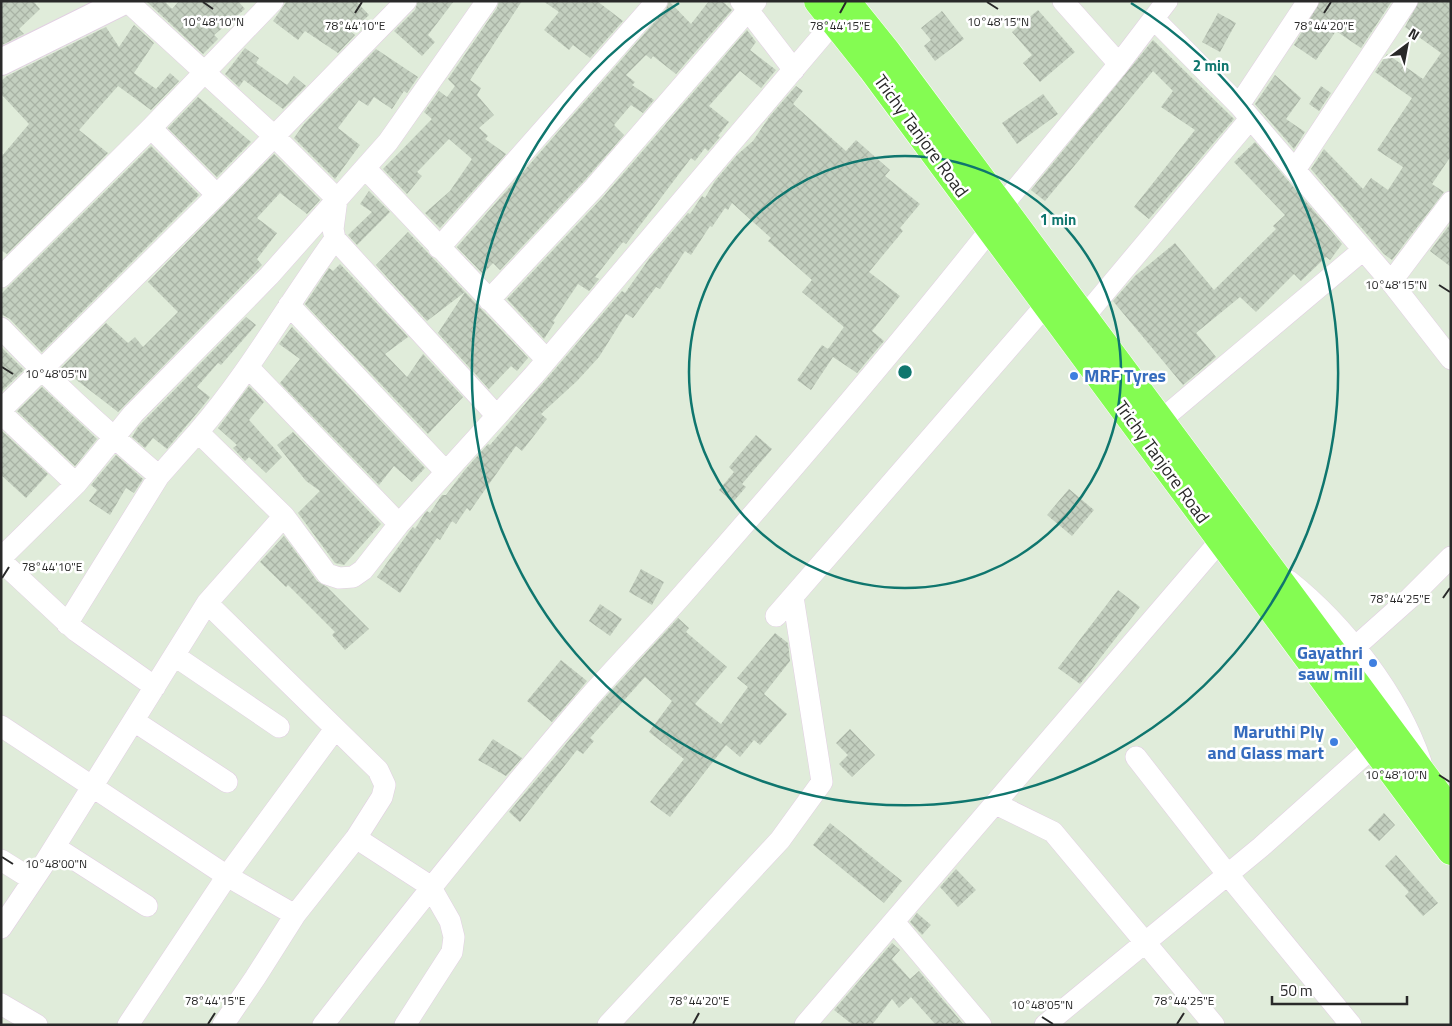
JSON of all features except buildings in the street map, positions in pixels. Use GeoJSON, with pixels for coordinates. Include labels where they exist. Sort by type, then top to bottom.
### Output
{"type":"FeatureCollection","features":[{"type":"Feature","properties":{"kind":"highway","name":"Trichy Tanjore Road"},"geometry":{"type":"LineString","coordinates":[[833,8],[887,52],[996,218],[1046,305],[1451,851]]}},
{"type":"Feature","properties":{"kind":"highway","name":"Trichy Tanjore Road"},"geometry":{"type":"LineString","coordinates":[[996,218],[1084,317],[1451,812]]}},
{"type":"Feature","properties":{"kind":"street"},"geometry":{"type":"LineString","coordinates":[[4,57],[126,1],[274,136],[337,200]]}},
{"type":"Feature","properties":{"kind":"street"},"geometry":{"type":"LineString","coordinates":[[1,277],[151,128],[273,1]]}},
{"type":"Feature","properties":{"kind":"street"},"geometry":{"type":"LineString","coordinates":[[76,484],[1,411],[217,195],[406,1]]}},
{"type":"Feature","properties":{"kind":"street"},"geometry":{"type":"LineString","coordinates":[[156,686],[67,624],[1,560],[76,484],[134,414],[269,276],[388,142],[487,1]]}},
{"type":"Feature","properties":{"kind":"street"},"geometry":{"type":"LineString","coordinates":[[1063,1],[1119,64]]}},
{"type":"Feature","properties":{"kind":"street"},"geometry":{"type":"LineString","coordinates":[[323,1025],[430,886],[581,707],[684,593],[928,308],[996,218],[1167,1]]}},
{"type":"Feature","properties":{"kind":"street"},"geometry":{"type":"LineString","coordinates":[[1084,317],[1245,112],[1308,1]]}},
{"type":"Feature","properties":{"kind":"street"},"geometry":{"type":"LineString","coordinates":[[1295,170],[1407,1]]}},
{"type":"Feature","properties":{"kind":"street"},"geometry":{"type":"LineString","coordinates":[[489,300],[594,188],[748,4],[794,70]]}},
{"type":"Feature","properties":{"kind":"street"},"geometry":{"type":"LineString","coordinates":[[439,248],[647,5]]}},
{"type":"Feature","properties":{"kind":"street"},"geometry":{"type":"LineString","coordinates":[[198,432],[284,516],[327,574],[339,578],[353,577],[363,570],[399,524],[546,360],[794,70],[833,8]]}},
{"type":"Feature","properties":{"kind":"street"},"geometry":{"type":"LineString","coordinates":[[1154,19],[1245,112],[1391,282],[1451,359]]}},
{"type":"Feature","properties":{"kind":"street"},"geometry":{"type":"LineString","coordinates":[[151,128],[217,195]]}},
{"type":"Feature","properties":{"kind":"street"},"geometry":{"type":"LineString","coordinates":[[365,168],[546,360]]}},
{"type":"Feature","properties":{"kind":"street"},"geometry":{"type":"LineString","coordinates":[[337,200],[333,228],[335,239],[497,416]]}},
{"type":"Feature","properties":{"kind":"street"},"geometry":{"type":"LineString","coordinates":[[1391,282],[1451,202]]}},
{"type":"Feature","properties":{"kind":"street"},"geometry":{"type":"LineString","coordinates":[[67,624],[159,476],[198,432],[249,368],[289,305],[335,239]]}},
{"type":"Feature","properties":{"kind":"street"},"geometry":{"type":"LineString","coordinates":[[1161,420],[1363,250]]}},
{"type":"Feature","properties":{"kind":"street"},"geometry":{"type":"LineString","coordinates":[[289,305],[446,472]]}},
{"type":"Feature","properties":{"kind":"street"},"geometry":{"type":"LineString","coordinates":[[776,616],[1046,305]]}},
{"type":"Feature","properties":{"kind":"street"},"geometry":{"type":"LineString","coordinates":[[1,328],[41,370],[114,438],[159,476]]}},
{"type":"Feature","properties":{"kind":"street"},"geometry":{"type":"LineString","coordinates":[[249,368],[399,524]]}},
{"type":"Feature","properties":{"kind":"street"},"geometry":{"type":"LineString","coordinates":[[1,928],[55,847],[207,603],[284,516]]}},
{"type":"Feature","properties":{"kind":"street"},"geometry":{"type":"LineString","coordinates":[[816,1020],[894,922],[1220,541]]}},
{"type":"Feature","properties":{"kind":"street"},"geometry":{"type":"LineString","coordinates":[[1354,648],[1410,598],[1451,557]]}},
{"type":"Feature","properties":{"kind":"street"},"geometry":{"type":"LineString","coordinates":[[1269,565],[1321,609],[1382,685],[1414,741],[1428,781]]}},
{"type":"Feature","properties":{"kind":"street"},"geometry":{"type":"LineString","coordinates":[[608,1025],[780,840],[822,782],[793,597]]}},
{"type":"Feature","properties":{"kind":"street"},"geometry":{"type":"LineString","coordinates":[[207,603],[378,770],[385,785],[382,797],[356,838],[295,915],[223,1025]]}},
{"type":"Feature","properties":{"kind":"street"},"geometry":{"type":"LineString","coordinates":[[175,656],[280,727]]}},
{"type":"Feature","properties":{"kind":"street"},"geometry":{"type":"LineString","coordinates":[[134,721],[227,782]]}},
{"type":"Feature","properties":{"kind":"street"},"geometry":{"type":"LineString","coordinates":[[1,726],[227,876],[295,915]]}},
{"type":"Feature","properties":{"kind":"street"},"geometry":{"type":"LineString","coordinates":[[128,1025],[227,876],[335,729]]}},
{"type":"Feature","properties":{"kind":"street"},"geometry":{"type":"LineString","coordinates":[[1048,1024],[1228,875],[1373,747]]}},
{"type":"Feature","properties":{"kind":"street"},"geometry":{"type":"LineString","coordinates":[[1136,757],[1228,875],[1351,1025]]}},
{"type":"Feature","properties":{"kind":"street"},"geometry":{"type":"LineString","coordinates":[[996,804],[1053,832],[1214,1025]]}},
{"type":"Feature","properties":{"kind":"street"},"geometry":{"type":"LineString","coordinates":[[356,838],[430,886],[450,921],[454,937],[452,952],[405,1025]]}},
{"type":"Feature","properties":{"kind":"street"},"geometry":{"type":"LineString","coordinates":[[55,847],[147,906]]}},
{"type":"Feature","properties":{"kind":"street"},"geometry":{"type":"LineString","coordinates":[[1,860],[33,880]]}},
{"type":"Feature","properties":{"kind":"street"},"geometry":{"type":"LineString","coordinates":[[894,922],[981,1025]]}},
{"type":"Feature","properties":{"kind":"street"},"geometry":{"type":"LineString","coordinates":[[1,1004],[37,1025]]}},
{"type":"Feature","properties":{"kind":"place","name":"MRF Tyres"},"geometry":{"type":"Point","coordinates":[1074,376]}},
{"type":"Feature","properties":{"kind":"place","name":"Gayathri saw mill"},"geometry":{"type":"Point","coordinates":[1373,663]}},
{"type":"Feature","properties":{"kind":"place","name":"Maruthi Ply and Glass mart"},"geometry":{"type":"Point","coordinates":[1334,742]}}]}
